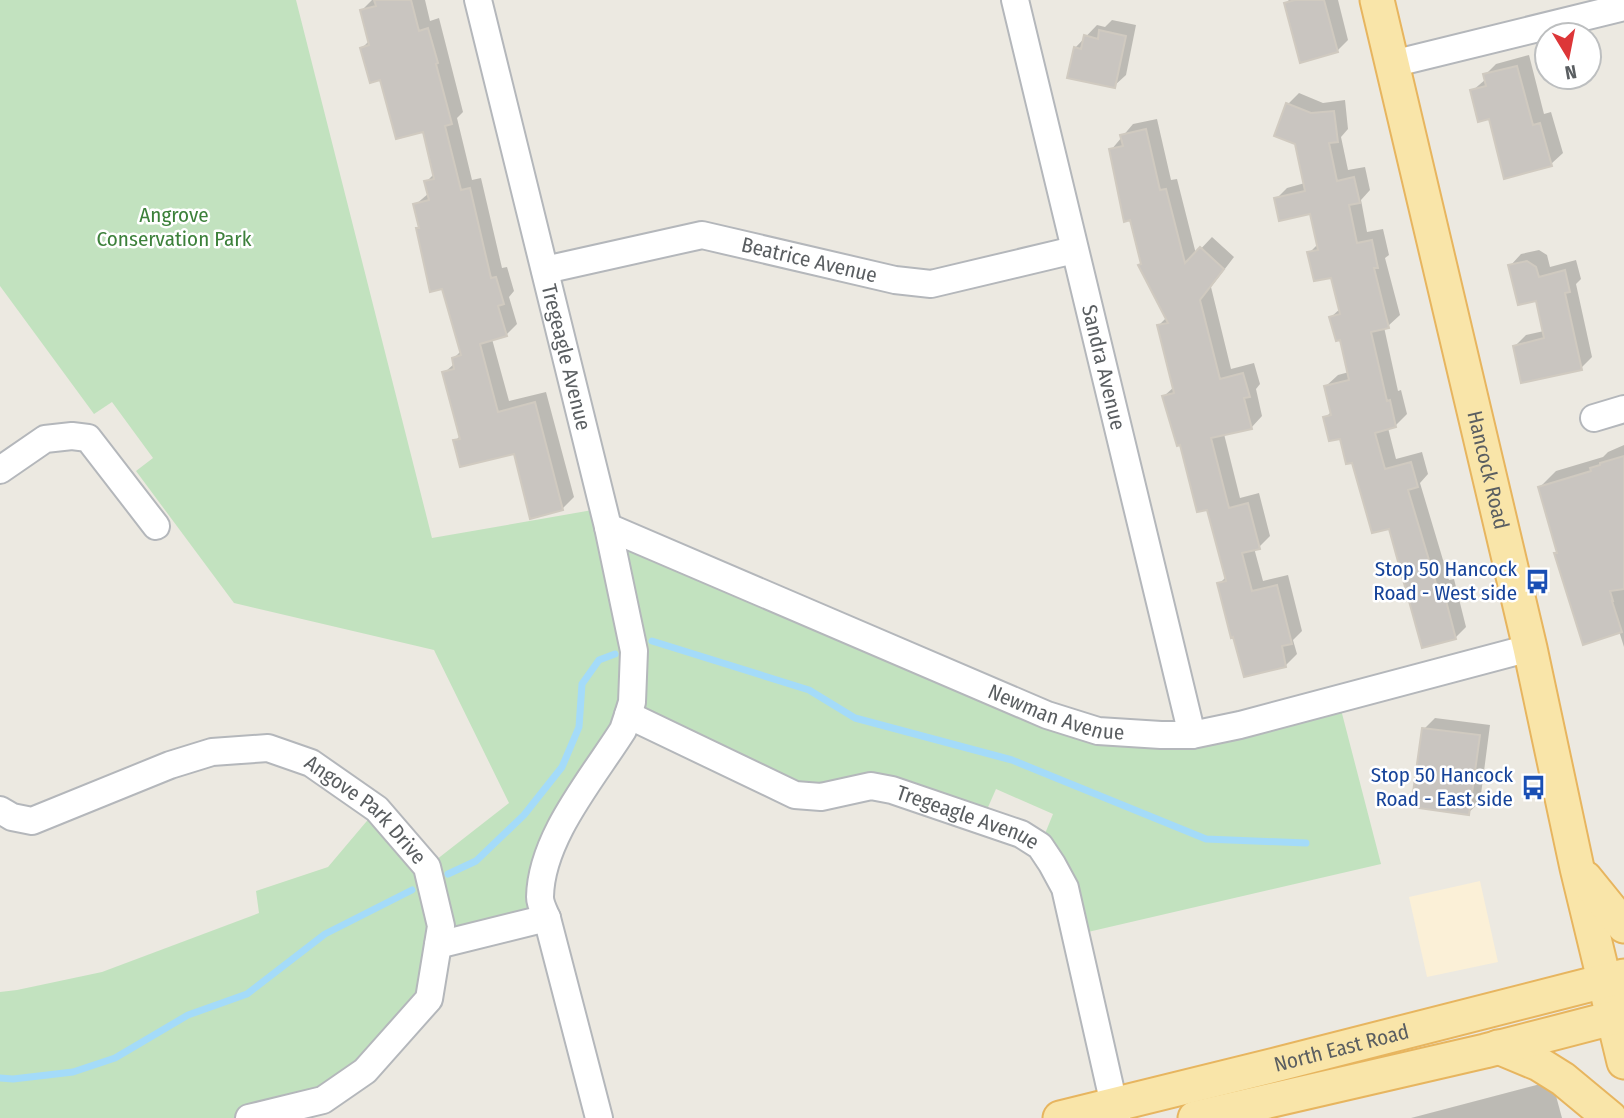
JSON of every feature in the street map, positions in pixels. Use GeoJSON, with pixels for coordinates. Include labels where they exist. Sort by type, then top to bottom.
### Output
{"type":"FeatureCollection","features":[{"type":"Feature","properties":{"kind":"main road","name":"Hancock Road"},"geometry":{"type":"LineString","coordinates":[[1377,0],[1530,648],[1577,868],[1614,979],[1624,1062]]}},
{"type":"Feature","properties":{"kind":"main road"},"geometry":{"type":"LineString","coordinates":[[1577,868],[1624,926]]}},
{"type":"Feature","properties":{"kind":"main road","name":"North East Road"},"geometry":{"type":"LineString","coordinates":[[1060,1118],[1115,1111],[1279,1064],[1614,979]]}},
{"type":"Feature","properties":{"kind":"main road","name":"North East Road"},"geometry":{"type":"LineString","coordinates":[[1195,1118],[1290,1107],[1498,1047],[1619,1016]]}},
{"type":"Feature","properties":{"kind":"main road"},"geometry":{"type":"LineString","coordinates":[[1498,1047],[1563,1079],[1610,1118]]}},
{"type":"Feature","properties":{"kind":"street","name":"Tregeagle Avenue"},"geometry":{"type":"LineString","coordinates":[[478,0],[608,527],[634,652],[632,702],[623,730],[562,823],[550,850],[540,900],[599,1118]]}},
{"type":"Feature","properties":{"kind":"street","name":"Sandra Avenue"},"geometry":{"type":"LineString","coordinates":[[1015,0],[1192,735]]}},
{"type":"Feature","properties":{"kind":"street"},"geometry":{"type":"LineString","coordinates":[[1392,64],[1624,6]]}},
{"type":"Feature","properties":{"kind":"street","name":"Beatrice Avenue"},"geometry":{"type":"LineString","coordinates":[[545,270],[702,235],[895,280],[931,284],[1074,250]]}},
{"type":"Feature","properties":{"kind":"street"},"geometry":{"type":"LineString","coordinates":[[1594,418],[1624,409]]}},
{"type":"Feature","properties":{"kind":"street"},"geometry":{"type":"LineString","coordinates":[[0,470],[46,439],[72,436],[88,439],[156,526]]}},
{"type":"Feature","properties":{"kind":"street","name":"Newman Avenue"},"geometry":{"type":"LineString","coordinates":[[608,527],[1047,715],[1098,730],[1192,735],[1240,725],[1530,648]]}},
{"type":"Feature","properties":{"kind":"street","name":"Tregeagle Avenue"},"geometry":{"type":"LineString","coordinates":[[628,715],[795,795],[821,797],[871,786],[892,790],[1021,834],[1040,846],[1065,888],[1115,1111]]}},
{"type":"Feature","properties":{"kind":"street","name":"Angove Park Drive"},"geometry":{"type":"LineString","coordinates":[[4,817],[32,821],[170,765],[212,752],[268,748],[311,763],[377,809],[427,867],[441,926],[429,999],[365,1071],[323,1100],[249,1118]]}},
{"type":"Feature","properties":{"kind":"street"},"geometry":{"type":"LineString","coordinates":[[438,945],[547,918]]}},
{"type":"Feature","properties":{"kind":"street"},"geometry":{"type":"LineString","coordinates":[[1279,1064],[1290,1107]]}},
{"type":"Feature","properties":{"kind":"shaded area"},"geometry":{"type":"Polygon","coordinates":[[[1480,881],[1498,962],[1427,977],[1409,897],[1480,881]]]}},
{"type":"Feature","properties":{"kind":"green space","name":"Angrove Conservation Park"},"geometry":{"type":"Polygon","coordinates":[[[0,0],[296,0],[432,538],[604,508],[608,527],[1047,715],[1161,735],[1338,698],[1381,864],[1075,935],[1040,846],[1053,814],[996,789],[982,821],[892,790],[821,797],[628,715],[562,823],[547,918],[438,945],[429,999],[365,1071],[249,1118],[0,1118],[0,992],[102,972],[259,913],[256,891],[328,867],[377,809],[427,867],[509,803],[434,650],[234,603],[136,471],[153,458],[112,402],[94,414],[0,286],[0,0]]]}},
{"type":"Feature","properties":{"kind":"building"},"geometry":{"type":"Polygon","coordinates":[[[374,0],[411,0],[419,31],[428,28],[452,124],[445,126],[461,190],[470,188],[491,278],[496,277],[504,304],[498,306],[507,336],[480,344],[498,412],[535,402],[563,510],[530,519],[514,454],[460,467],[453,440],[460,439],[442,372],[454,369],[452,358],[461,355],[442,289],[430,292],[413,204],[429,200],[424,181],[434,179],[423,132],[396,139],[380,80],[370,83],[360,48],[369,45],[360,10],[376,6],[374,0]]]}},
{"type":"Feature","properties":{"kind":"building"},"geometry":{"type":"Polygon","coordinates":[[[1295,0],[1324,0],[1338,52],[1300,63],[1284,3],[1295,0]]]}},
{"type":"Feature","properties":{"kind":"building"},"geometry":{"type":"Polygon","coordinates":[[[1099,30],[1126,36],[1115,88],[1067,78],[1074,47],[1081,49],[1084,35],[1098,39],[1099,30]]]}},
{"type":"Feature","properties":{"kind":"building"},"geometry":{"type":"Polygon","coordinates":[[[1517,66],[1533,125],[1540,123],[1552,166],[1504,179],[1489,119],[1478,122],[1470,90],[1486,86],[1483,74],[1517,66]]]}},
{"type":"Feature","properties":{"kind":"building"},"geometry":{"type":"Polygon","coordinates":[[[1286,103],[1311,113],[1334,111],[1338,142],[1329,143],[1337,181],[1354,177],[1360,203],[1349,205],[1357,243],[1372,240],[1378,268],[1374,268],[1389,328],[1371,332],[1396,427],[1375,433],[1385,469],[1411,462],[1418,487],[1408,490],[1438,590],[1443,589],[1456,639],[1422,648],[1389,529],[1372,533],[1352,463],[1346,464],[1340,439],[1329,441],[1323,417],[1331,415],[1324,386],[1349,380],[1340,340],[1336,341],[1329,317],[1340,314],[1331,278],[1314,281],[1307,252],[1318,250],[1310,214],[1279,221],[1274,198],[1305,191],[1295,144],[1274,136],[1286,103]]]}},
{"type":"Feature","properties":{"kind":"building"},"geometry":{"type":"Polygon","coordinates":[[[1146,129],[1160,190],[1166,189],[1185,263],[1200,247],[1224,269],[1200,300],[1220,379],[1243,373],[1250,397],[1244,398],[1252,429],[1211,438],[1229,508],[1248,503],[1260,549],[1242,553],[1252,591],[1277,585],[1292,644],[1282,646],[1286,667],[1244,677],[1217,583],[1226,581],[1207,510],[1197,512],[1180,445],[1177,446],[1162,396],[1174,393],[1157,325],[1168,323],[1138,265],[1141,264],[1130,220],[1124,222],[1109,149],[1123,146],[1120,135],[1146,129]]]}},
{"type":"Feature","properties":{"kind":"building"},"geometry":{"type":"Polygon","coordinates":[[[1527,261],[1536,267],[1539,277],[1565,270],[1570,292],[1565,293],[1582,370],[1521,383],[1513,346],[1544,338],[1536,301],[1518,305],[1508,265],[1527,261]]]}},
{"type":"Feature","properties":{"kind":"building"},"geometry":{"type":"Polygon","coordinates":[[[1624,456],[1624,589],[1610,591],[1622,632],[1583,645],[1554,553],[1557,553],[1538,487],[1591,471],[1590,468],[1600,463],[1624,456]]]}},
{"type":"Feature","properties":{"kind":"building"},"geometry":{"type":"Polygon","coordinates":[[[1422,728],[1480,735],[1469,815],[1411,807],[1422,728]]]}},
{"type":"Feature","properties":{"kind":"waterway"},"geometry":{"type":"LineString","coordinates":[[652,641],[809,690],[855,718],[1012,760],[1206,839],[1306,843]]}},
{"type":"Feature","properties":{"kind":"waterway"},"geometry":{"type":"LineString","coordinates":[[448,874],[476,861],[524,815],[562,767],[579,727],[582,684],[599,660],[615,654]]}},
{"type":"Feature","properties":{"kind":"waterway"},"geometry":{"type":"LineString","coordinates":[[0,1078],[73,1072],[115,1058],[188,1015],[247,994],[325,934],[412,890]]}},
{"type":"Feature","properties":{"kind":"place","name":"Stop 50 Hancock Road - West side"},"geometry":{"type":"Point","coordinates":[1537,581]}},
{"type":"Feature","properties":{"kind":"place","name":"Stop 50 Hancock Road - East side"},"geometry":{"type":"Point","coordinates":[1533,787]}}]}
